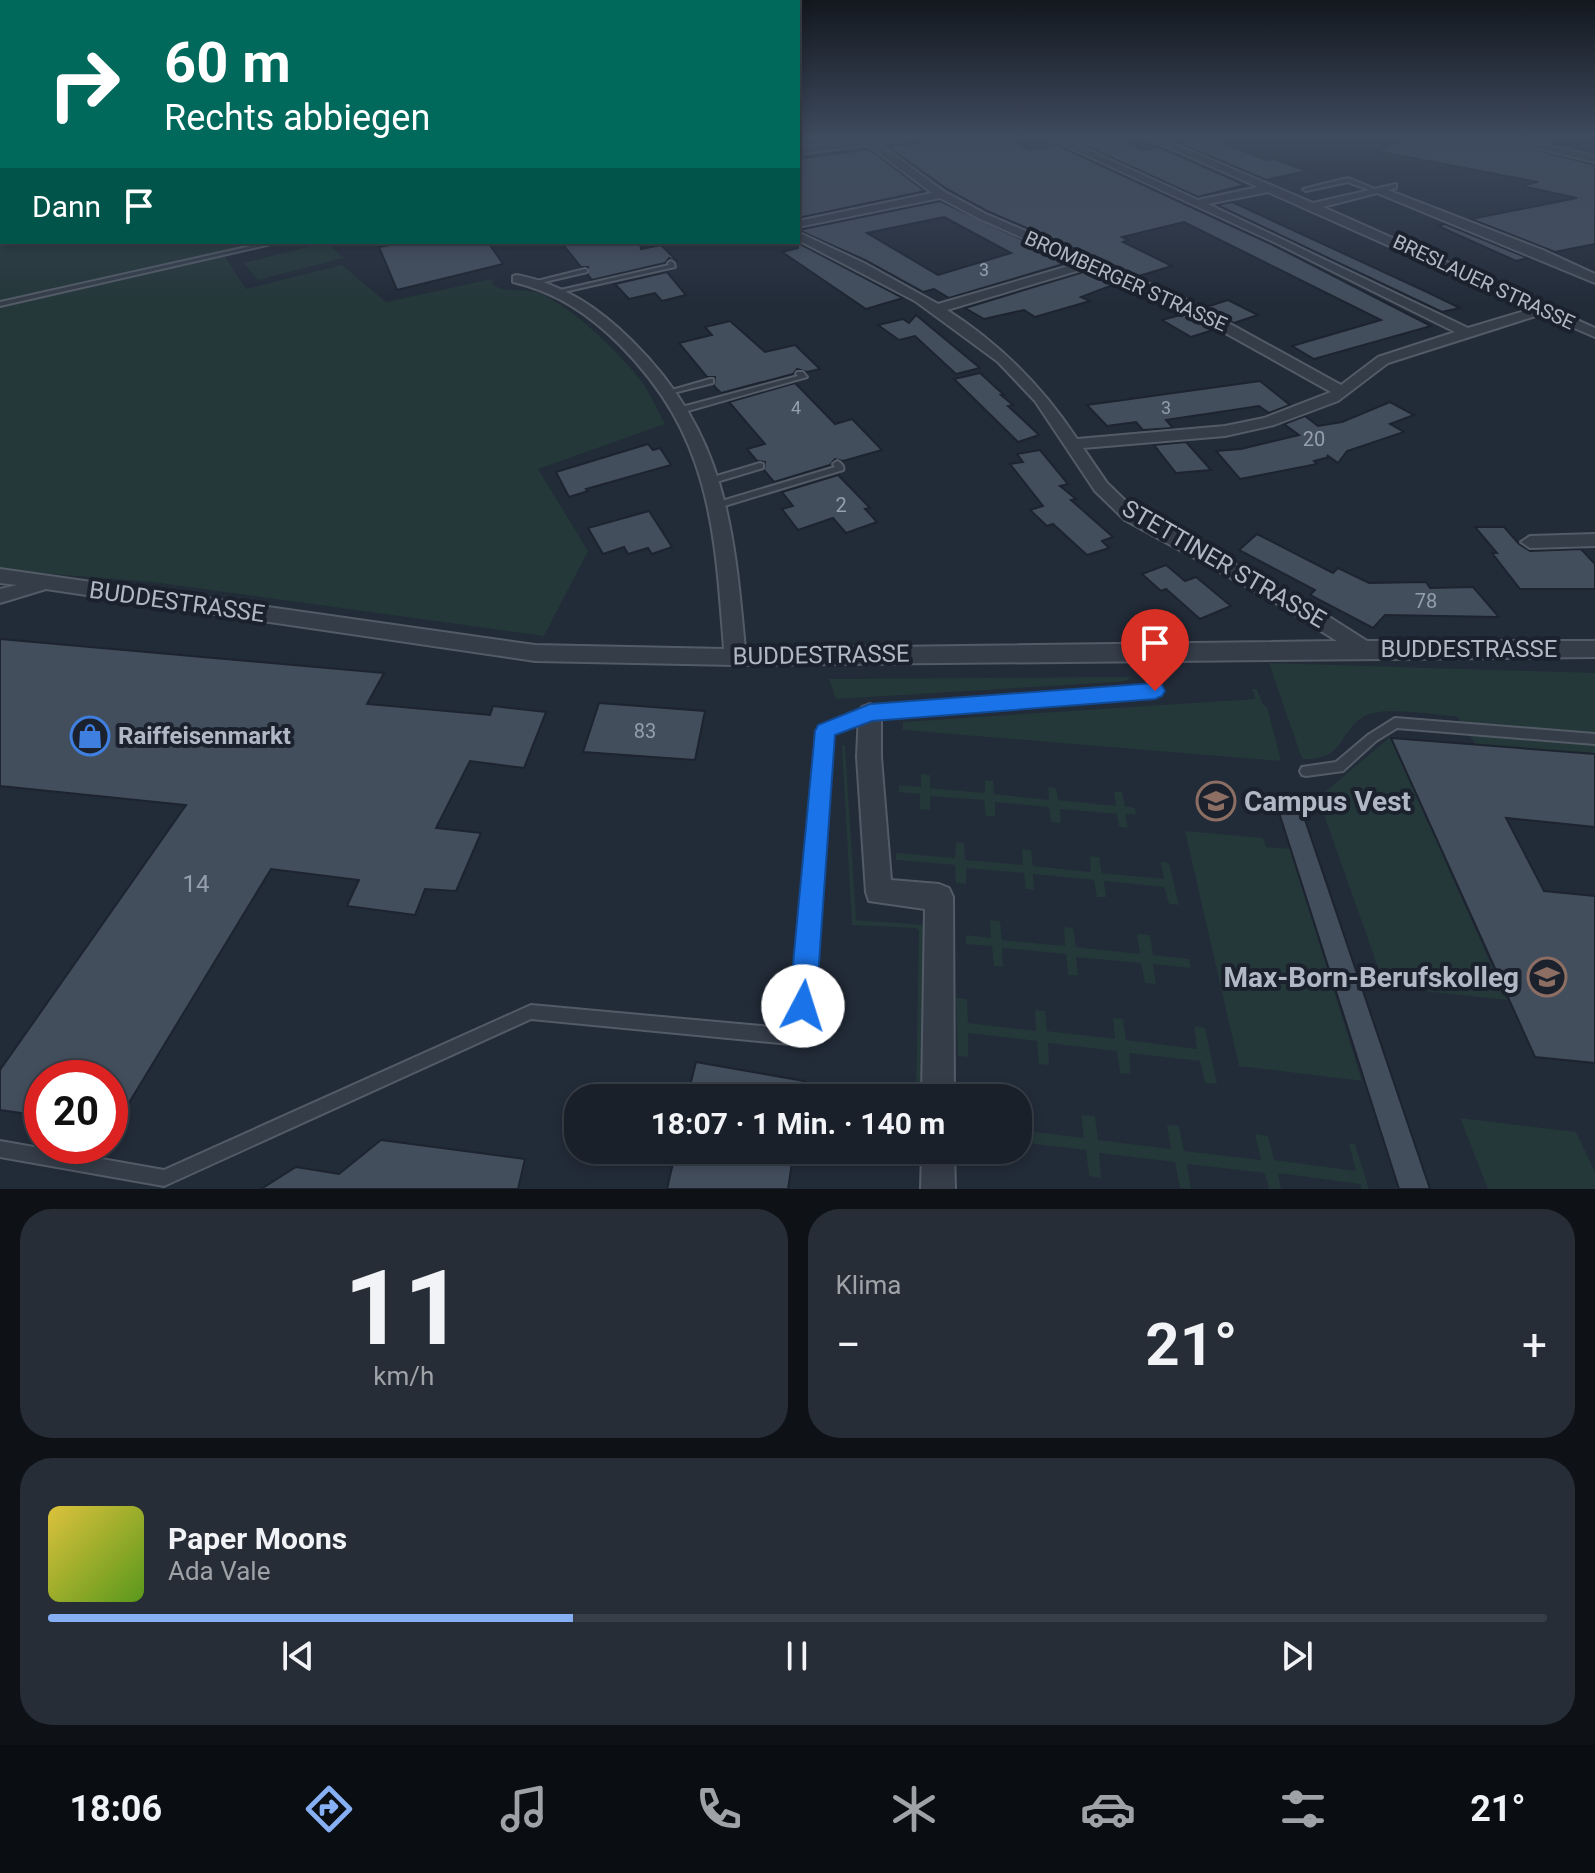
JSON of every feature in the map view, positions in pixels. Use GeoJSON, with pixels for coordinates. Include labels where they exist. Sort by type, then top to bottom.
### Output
{"type":"FeatureCollection","features":[{"type":"Feature","properties":{"kind":"street"},"geometry":{"type":"LineString","coordinates":[[1177,193],[1467,333]]}},
{"type":"Feature","properties":{"kind":"street"},"geometry":{"type":"LineString","coordinates":[[1198,203],[1244,193]]}},
{"type":"Feature","properties":{"kind":"street","name":"BRESLAUER STRASSE"},"geometry":{"type":"LineString","coordinates":[[1284,193],[1595,333]]}},
{"type":"Feature","properties":{"kind":"street"},"geometry":{"type":"LineString","coordinates":[[1315,206],[1365,193]]}},
{"type":"Feature","properties":{"kind":"street"},"geometry":{"type":"LineString","coordinates":[[1394,193],[1595,279]]}},
{"type":"Feature","properties":{"kind":"street"},"geometry":{"type":"LineString","coordinates":[[800,224],[941,194]]}},
{"type":"Feature","properties":{"kind":"street","name":"BROMBERGER STRASSE"},"geometry":{"type":"LineString","coordinates":[[941,194],[982,216],[1224,324],[1343,392]]}},
{"type":"Feature","properties":{"kind":"street","name":"STETTINER STRASSE"},"geometry":{"type":"LineString","coordinates":[[800,237],[859,265],[935,309],[984,344],[1028,383],[1075,444],[1102,489],[1132,516],[1330,625],[1363,649]]}},
{"type":"Feature","properties":{"kind":"street"},"geometry":{"type":"LineString","coordinates":[[935,309],[1088,264]]}},
{"type":"Feature","properties":{"kind":"street"},"geometry":{"type":"LineString","coordinates":[[517,279],[559,291],[592,312],[630,345],[681,410],[713,480],[726,541],[735,657]]}},
{"type":"Feature","properties":{"kind":"street"},"geometry":{"type":"LineString","coordinates":[[1075,444],[1225,431],[1268,422],[1320,404],[1343,392],[1383,360],[1543,309]]}},
{"type":"Feature","properties":{"kind":"street"},"geometry":{"type":"LineString","coordinates":[[1530,542],[1595,540]]}},
{"type":"Feature","properties":{"kind":"street","name":"BUDDESTRASSE"},"geometry":{"type":"LineString","coordinates":[[0,576],[535,653],[735,657],[1595,649]]}},
{"type":"Feature","properties":{"kind":"street","name":"BUDDESTRASSE"},"geometry":{"type":"LineString","coordinates":[[0,596],[53,584]]}},
{"type":"Feature","properties":{"kind":"street"},"geometry":{"type":"LineString","coordinates":[[870,713],[869,757],[879,892],[939,897],[938,1084]]}},
{"type":"Feature","properties":{"kind":"street"},"geometry":{"type":"LineString","coordinates":[[938,1164],[938,1189]]}},
{"type":"Feature","properties":{"kind":"lane"},"geometry":{"type":"LineString","coordinates":[[0,304],[268,244]]}},
{"type":"Feature","properties":{"kind":"lane"},"geometry":{"type":"LineString","coordinates":[[559,291],[673,266],[671,263]]}},
{"type":"Feature","properties":{"kind":"lane"},"geometry":{"type":"LineString","coordinates":[[536,282],[585,271]]}},
{"type":"Feature","properties":{"kind":"lane"},"geometry":{"type":"LineString","coordinates":[[681,410],[803,377],[800,374]]}},
{"type":"Feature","properties":{"kind":"lane"},"geometry":{"type":"LineString","coordinates":[[669,392],[710,381]]}},
{"type":"Feature","properties":{"kind":"lane"},"geometry":{"type":"LineString","coordinates":[[718,505],[840,468],[837,464]]}},
{"type":"Feature","properties":{"kind":"lane"},"geometry":{"type":"LineString","coordinates":[[713,480],[760,466]]}},
{"type":"Feature","properties":{"kind":"lane"},"geometry":{"type":"LineString","coordinates":[[0,1149],[164,1178],[531,1012],[800,1037],[825,731],[870,713],[1155,691],[1146,652]]}},
{"type":"Feature","properties":{"kind":"lane"},"geometry":{"type":"LineString","coordinates":[[1306,771],[1339,767],[1372,738],[1395,723],[1595,739]]}},
{"type":"Feature","properties":{"kind":"shaded area"},"geometry":{"type":"Polygon","coordinates":[[[0,244],[266,244],[224,255],[246,289],[342,265],[386,302],[492,279],[493,285],[498,288],[529,291],[554,300],[582,321],[644,385],[665,424],[538,469],[588,551],[544,636],[152,582],[0,570],[0,244]]]}},
{"type":"Feature","properties":{"kind":"shaded area"},"geometry":{"type":"Polygon","coordinates":[[[319,244],[329,244],[343,258],[258,280],[244,263],[319,244]]]}},
{"type":"Feature","properties":{"kind":"shaded area"},"geometry":{"type":"Polygon","coordinates":[[[1269,663],[1595,673],[1595,754],[1476,745],[1458,717],[1396,711],[1365,716],[1349,730],[1334,751],[1326,756],[1302,759],[1269,663]]]}},
{"type":"Feature","properties":{"kind":"shaded area"},"geometry":{"type":"Polygon","coordinates":[[[1131,677],[1115,682],[836,699],[829,679],[1131,677]]]}},
{"type":"Feature","properties":{"kind":"shaded area"},"geometry":{"type":"Polygon","coordinates":[[[1252,689],[1257,689],[1262,703],[1267,707],[1281,761],[903,730],[903,722],[1255,699],[1252,689]]]}},
{"type":"Feature","properties":{"kind":"shaded area"},"geometry":{"type":"Polygon","coordinates":[[[1390,737],[1507,1000],[1385,987],[1318,798],[1390,737]]]}},
{"type":"Feature","properties":{"kind":"shaded area"},"geometry":{"type":"Polygon","coordinates":[[[842,745],[845,745],[856,920],[926,925],[925,1084],[916,1084],[919,931],[916,928],[852,925],[842,745]]]}},
{"type":"Feature","properties":{"kind":"shaded area"},"geometry":{"type":"Polygon","coordinates":[[[921,774],[930,775],[930,788],[985,793],[985,780],[993,781],[994,794],[1049,800],[1048,787],[1056,788],[1058,800],[1116,806],[1114,792],[1122,792],[1125,806],[1135,808],[1136,815],[1125,814],[1128,828],[1119,827],[1117,814],[1060,809],[1061,823],[1051,822],[1049,807],[995,802],[995,816],[986,816],[984,800],[930,796],[930,810],[920,809],[920,794],[899,792],[899,785],[921,787],[921,774]]]}},
{"type":"Feature","properties":{"kind":"shaded area"},"geometry":{"type":"Polygon","coordinates":[[[1185,831],[1263,838],[1266,847],[1290,849],[1362,1081],[1239,1066],[1185,831]]]}},
{"type":"Feature","properties":{"kind":"shaded area"},"geometry":{"type":"Polygon","coordinates":[[[956,842],[964,843],[965,860],[1023,865],[1022,849],[1031,850],[1033,866],[1091,872],[1090,856],[1099,857],[1102,873],[1164,879],[1161,862],[1169,863],[1179,905],[1169,904],[1164,887],[1104,881],[1106,897],[1097,897],[1094,880],[1033,874],[1034,890],[1026,889],[1024,873],[966,868],[966,884],[956,883],[955,865],[896,860],[896,853],[955,858],[956,842]]]}},
{"type":"Feature","properties":{"kind":"shaded area"},"geometry":{"type":"Polygon","coordinates":[[[990,920],[1000,921],[1002,940],[1065,946],[1064,927],[1073,928],[1076,947],[1140,954],[1137,934],[1150,935],[1153,955],[1189,959],[1191,968],[1153,964],[1156,984],[1145,983],[1141,963],[1076,957],[1078,975],[1068,975],[1066,954],[1002,948],[1003,967],[994,966],[992,946],[966,944],[966,935],[991,938],[990,920]]]}},
{"type":"Feature","properties":{"kind":"shaded area"},"geometry":{"type":"Polygon","coordinates":[[[956,998],[967,999],[968,1023],[1036,1031],[1035,1010],[1045,1011],[1047,1031],[1115,1039],[1113,1018],[1123,1019],[1126,1040],[1197,1049],[1194,1026],[1205,1028],[1217,1084],[1205,1083],[1200,1061],[1129,1053],[1131,1074],[1120,1073],[1117,1051],[1048,1043],[1049,1065],[1039,1064],[1037,1041],[968,1033],[968,1057],[958,1056],[956,998]]]}},
{"type":"Feature","properties":{"kind":"shaded area"},"geometry":{"type":"Polygon","coordinates":[[[1081,1115],[1095,1116],[1098,1140],[1171,1149],[1167,1125],[1179,1126],[1184,1151],[1261,1160],[1255,1134],[1268,1136],[1274,1160],[1356,1171],[1349,1144],[1355,1144],[1369,1189],[1362,1189],[1360,1184],[1278,1173],[1281,1189],[1269,1189],[1265,1173],[1187,1164],[1191,1189],[1180,1188],[1175,1162],[1099,1153],[1101,1178],[1089,1176],[1086,1150],[1032,1144],[1032,1132],[1084,1138],[1081,1115]]]}},
{"type":"Feature","properties":{"kind":"shaded area"},"geometry":{"type":"Polygon","coordinates":[[[1460,1118],[1576,1132],[1595,1172],[1595,1189],[1488,1189],[1460,1118]]]}},
{"type":"Feature","properties":{"kind":"building"},"geometry":{"type":"Polygon","coordinates":[[[800,193],[913,193],[800,218],[800,193]]]}},
{"type":"Feature","properties":{"kind":"building"},"geometry":{"type":"Polygon","coordinates":[[[955,193],[1162,193],[1275,246],[1431,326],[1314,359],[1292,346],[1381,320],[1184,222],[1122,237],[1128,240],[1123,242],[1172,266],[1139,276],[987,211],[955,193]]]}},
{"type":"Feature","properties":{"kind":"building"},"geometry":{"type":"Polygon","coordinates":[[[1556,193],[1595,193],[1595,244],[1555,252],[1471,219],[1577,198],[1556,193]]]}},
{"type":"Feature","properties":{"kind":"building"},"geometry":{"type":"Polygon","coordinates":[[[940,201],[1070,262],[949,298],[934,289],[923,292],[800,230],[940,201]],[[944,217],[867,233],[938,275],[1011,253],[944,217]]]}},
{"type":"Feature","properties":{"kind":"building"},"geometry":{"type":"Polygon","coordinates":[[[1232,202],[1460,308],[1442,312],[1217,205],[1232,202]]]}},
{"type":"Feature","properties":{"kind":"building"},"geometry":{"type":"Polygon","coordinates":[[[1445,224],[1528,258],[1516,261],[1438,226],[1445,224]]]}},
{"type":"Feature","properties":{"kind":"building"},"geometry":{"type":"Polygon","coordinates":[[[489,244],[503,264],[397,290],[379,247],[489,244]]]}},
{"type":"Feature","properties":{"kind":"building"},"geometry":{"type":"Polygon","coordinates":[[[563,244],[640,244],[641,249],[661,245],[678,262],[669,258],[665,263],[592,280],[588,267],[581,267],[563,244]]]}},
{"type":"Feature","properties":{"kind":"building"},"geometry":{"type":"Polygon","coordinates":[[[800,244],[903,298],[866,309],[782,252],[798,248],[800,244]]]}},
{"type":"Feature","properties":{"kind":"building"},"geometry":{"type":"Polygon","coordinates":[[[1090,270],[1118,283],[1081,297],[1090,301],[1035,317],[1024,310],[984,319],[965,308],[1090,270]]]}},
{"type":"Feature","properties":{"kind":"building"},"geometry":{"type":"Polygon","coordinates":[[[667,272],[686,295],[662,301],[655,293],[629,299],[615,284],[667,272]]]}},
{"type":"Feature","properties":{"kind":"building"},"geometry":{"type":"Polygon","coordinates":[[[1228,300],[1258,315],[1234,323],[1206,307],[1228,300]]]}},
{"type":"Feature","properties":{"kind":"building"},"geometry":{"type":"Polygon","coordinates":[[[1184,314],[1213,330],[1191,337],[1162,320],[1184,314]]]}},
{"type":"Feature","properties":{"kind":"building"},"geometry":{"type":"Polygon","coordinates":[[[916,315],[980,368],[956,374],[915,336],[899,340],[878,325],[903,319],[909,323],[916,315]]]}},
{"type":"Feature","properties":{"kind":"building"},"geometry":{"type":"Polygon","coordinates":[[[730,321],[765,352],[795,345],[820,369],[807,372],[797,369],[793,374],[721,393],[714,386],[715,377],[707,377],[679,343],[712,335],[705,327],[730,321]]]}},
{"type":"Feature","properties":{"kind":"building"},"geometry":{"type":"Polygon","coordinates":[[[980,373],[1013,405],[1008,406],[1039,435],[1018,442],[954,379],[980,373]]]}},
{"type":"Feature","properties":{"kind":"building"},"geometry":{"type":"Polygon","coordinates":[[[1260,381],[1290,405],[1269,413],[1259,406],[1166,420],[1173,428],[1143,430],[1136,422],[1107,426],[1087,405],[1260,381]]]}},
{"type":"Feature","properties":{"kind":"building"},"geometry":{"type":"Polygon","coordinates":[[[795,383],[835,424],[852,419],[882,450],[843,461],[835,459],[830,465],[774,482],[764,470],[765,462],[757,461],[747,449],[765,444],[729,402],[795,383]]]}},
{"type":"Feature","properties":{"kind":"building"},"geometry":{"type":"Polygon","coordinates":[[[1390,402],[1414,415],[1390,424],[1404,432],[1347,451],[1338,463],[1327,455],[1329,457],[1314,461],[1317,464],[1240,479],[1216,451],[1241,449],[1299,435],[1284,424],[1305,416],[1318,426],[1342,422],[1390,402]]]}},
{"type":"Feature","properties":{"kind":"building"},"geometry":{"type":"Polygon","coordinates":[[[1186,442],[1211,470],[1176,473],[1154,445],[1186,442]]]}},
{"type":"Feature","properties":{"kind":"building"},"geometry":{"type":"Polygon","coordinates":[[[648,444],[653,450],[660,448],[671,465],[586,489],[588,491],[569,497],[556,472],[648,444]]]}},
{"type":"Feature","properties":{"kind":"building"},"geometry":{"type":"Polygon","coordinates":[[[1040,450],[1068,484],[1060,486],[1076,499],[1071,500],[1113,537],[1102,541],[1109,548],[1087,555],[1053,524],[1047,526],[1030,510],[1043,506],[1010,464],[1023,462],[1017,454],[1040,450]]]}},
{"type":"Feature","properties":{"kind":"building"},"geometry":{"type":"Polygon","coordinates":[[[838,475],[870,508],[865,509],[877,522],[846,533],[833,518],[798,530],[782,509],[793,506],[782,492],[838,475]]]}},
{"type":"Feature","properties":{"kind":"building"},"geometry":{"type":"Polygon","coordinates":[[[649,511],[672,547],[652,554],[648,548],[628,554],[624,547],[603,554],[588,528],[649,511]]]}},
{"type":"Feature","properties":{"kind":"building"},"geometry":{"type":"Polygon","coordinates":[[[1475,527],[1504,527],[1530,551],[1581,549],[1595,564],[1595,589],[1520,589],[1492,553],[1497,553],[1475,527]]]}},
{"type":"Feature","properties":{"kind":"building"},"geometry":{"type":"Polygon","coordinates":[[[1257,534],[1333,573],[1338,568],[1369,583],[1426,582],[1430,588],[1473,587],[1499,617],[1385,615],[1373,628],[1310,595],[1315,590],[1239,550],[1257,534]]]}},
{"type":"Feature","properties":{"kind":"building"},"geometry":{"type":"Polygon","coordinates":[[[1166,565],[1185,581],[1196,577],[1231,606],[1200,619],[1166,589],[1161,591],[1142,574],[1166,565]]]}},
{"type":"Feature","properties":{"kind":"building"},"geometry":{"type":"Polygon","coordinates":[[[0,639],[384,673],[367,704],[490,715],[493,706],[546,712],[524,768],[470,761],[436,828],[481,833],[456,891],[425,889],[415,915],[347,906],[359,880],[271,869],[128,1104],[128,1060],[24,1060],[24,1113],[0,1110],[0,1070],[186,805],[0,786],[0,639]]]}},
{"type":"Feature","properties":{"kind":"building"},"geometry":{"type":"Polygon","coordinates":[[[599,703],[705,711],[695,760],[583,752],[599,703]]]}},
{"type":"Feature","properties":{"kind":"building","name":"Max-Born-Berufskolleg"},"geometry":{"type":"Polygon","coordinates":[[[1391,738],[1595,754],[1595,827],[1506,818],[1544,891],[1595,896],[1595,1063],[1535,1057],[1391,738]]]}},
{"type":"Feature","properties":{"kind":"building"},"geometry":{"type":"Polygon","coordinates":[[[1275,800],[1299,802],[1430,1189],[1399,1189],[1275,800]]]}},
{"type":"Feature","properties":{"kind":"building"},"geometry":{"type":"Polygon","coordinates":[[[696,1062],[804,1081],[803,1084],[690,1084],[696,1062]]]}},
{"type":"Feature","properties":{"kind":"building"},"geometry":{"type":"Polygon","coordinates":[[[381,1140],[525,1159],[518,1189],[261,1189],[296,1167],[339,1174],[381,1140]]]}},
{"type":"Feature","properties":{"kind":"building"},"geometry":{"type":"Polygon","coordinates":[[[673,1164],[792,1164],[788,1189],[667,1189],[673,1164]]]}},
{"type":"Feature","properties":{"kind":"place","name":"Raiffeisenmarkt"},"geometry":{"type":"Point","coordinates":[90,736]}},
{"type":"Feature","properties":{"kind":"place","name":"Campus Vest"},"geometry":{"type":"Point","coordinates":[1216,801]}},
{"type":"Feature","properties":{"kind":"place","name":"Max-Born-Berufskolleg"},"geometry":{"type":"Point","coordinates":[1547,977]}},
{"type":"Feature","properties":{"kind":"route"},"geometry":{"type":"LineString","coordinates":[[803,1006],[825,731],[870,713],[1155,691]]}}]}
